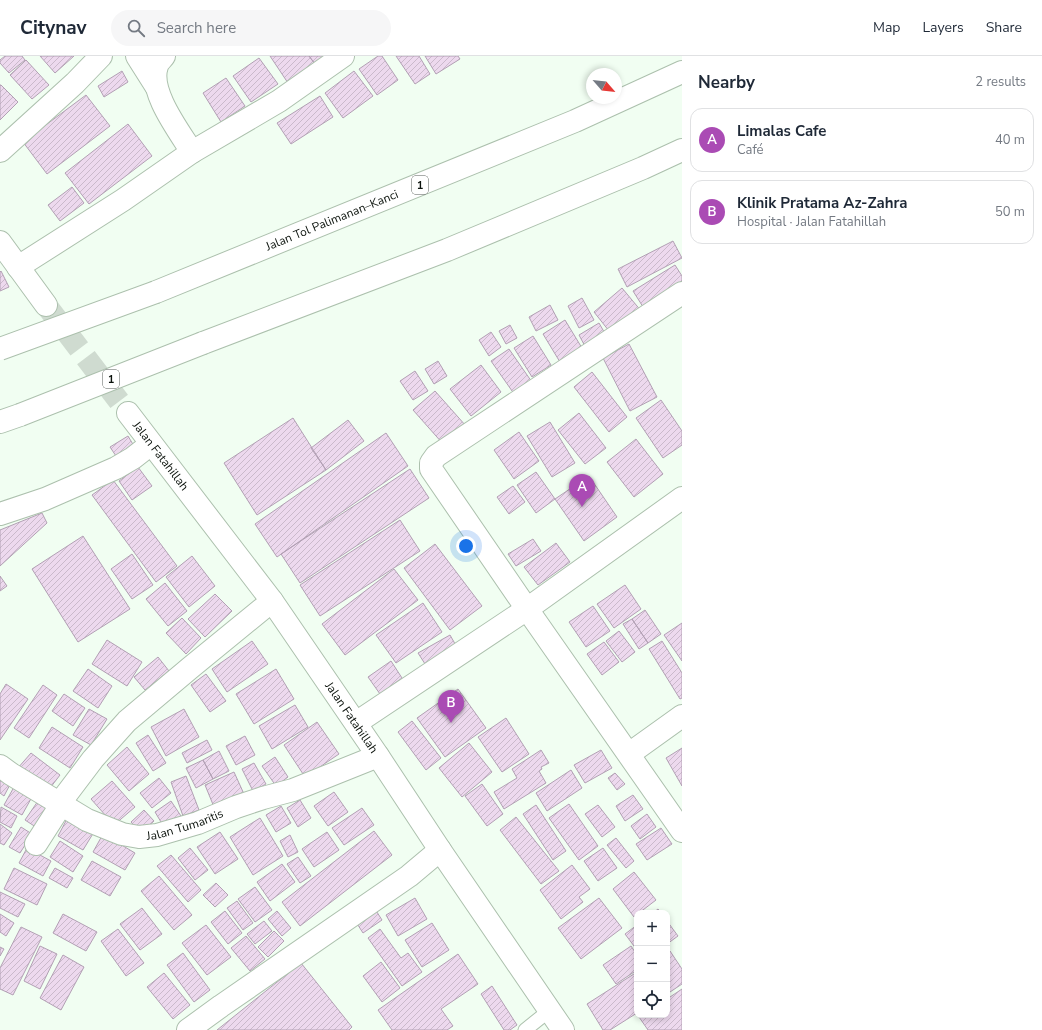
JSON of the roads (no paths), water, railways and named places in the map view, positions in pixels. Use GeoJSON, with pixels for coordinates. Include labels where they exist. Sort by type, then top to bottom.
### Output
{"type":"FeatureCollection","features":[{"type":"Feature","properties":{"kind":"main road"},"geometry":{"type":"LineString","coordinates":[[0,151],[75,83],[101,56]]}},
{"type":"Feature","properties":{"kind":"main road"},"geometry":{"type":"LineString","coordinates":[[137,56],[156,86]]}},
{"type":"Feature","properties":{"kind":"main road"},"geometry":{"type":"LineString","coordinates":[[164,56],[157,64],[155,76],[158,94],[192,152]]}},
{"type":"Feature","properties":{"kind":"main road"},"geometry":{"type":"LineString","coordinates":[[18,267],[123,200],[192,152],[279,101],[343,56]]}},
{"type":"Feature","properties":{"kind":"main road","name":"Jalan Tol Palimanan–Kanci"},"geometry":{"type":"LineString","coordinates":[[0,349],[156,292],[576,122],[682,72]]}},
{"type":"Feature","properties":{"kind":"main road","name":"1"},"geometry":{"type":"LineString","coordinates":[[10,418],[202,342],[447,250],[643,168],[682,150]]}},
{"type":"Feature","properties":{"kind":"main road"},"geometry":{"type":"LineString","coordinates":[[0,242],[46,305]]}},
{"type":"Feature","properties":{"kind":"main road"},"geometry":{"type":"LineString","coordinates":[[682,293],[436,456],[431,463],[431,470],[682,831]]}},
{"type":"Feature","properties":{"kind":"main road","name":"Jalan Fatahillah"},"geometry":{"type":"LineString","coordinates":[[128,414],[272,601],[563,1030]]}},
{"type":"Feature","properties":{"kind":"main road"},"geometry":{"type":"LineString","coordinates":[[0,514],[45,499],[116,468],[133,458],[151,444]]}},
{"type":"Feature","properties":{"kind":"main road"},"geometry":{"type":"LineString","coordinates":[[356,723],[527,609],[682,498]]}},
{"type":"Feature","properties":{"kind":"main road"},"geometry":{"type":"LineString","coordinates":[[36,844],[60,804],[93,759],[127,721],[272,601]]}},
{"type":"Feature","properties":{"kind":"main road"},"geometry":{"type":"LineString","coordinates":[[629,754],[682,716]]}},
{"type":"Feature","properties":{"kind":"main road","name":"Jalan Tumaritis"},"geometry":{"type":"LineString","coordinates":[[0,766],[87,820],[122,834],[140,837],[157,835],[198,823],[236,807],[293,790],[378,756]]}},
{"type":"Feature","properties":{"kind":"main road"},"geometry":{"type":"LineString","coordinates":[[188,1030],[408,876],[440,850]]}},
{"type":"Feature","properties":{"kind":"lane"},"geometry":{"type":"LineString","coordinates":[[525,1030],[550,1010]]}},
{"type":"Feature","properties":{"kind":"tunnel"},"geometry":{"type":"LineString","coordinates":[[46,305],[128,413]]}},
{"type":"Feature","properties":{"kind":"place","name":"Limalas Cafe"},"geometry":{"type":"Point","coordinates":[582,507]}},
{"type":"Feature","properties":{"kind":"place","name":"Klinik Pratama Az-Zahra"},"geometry":{"type":"Point","coordinates":[451,723]}}]}
